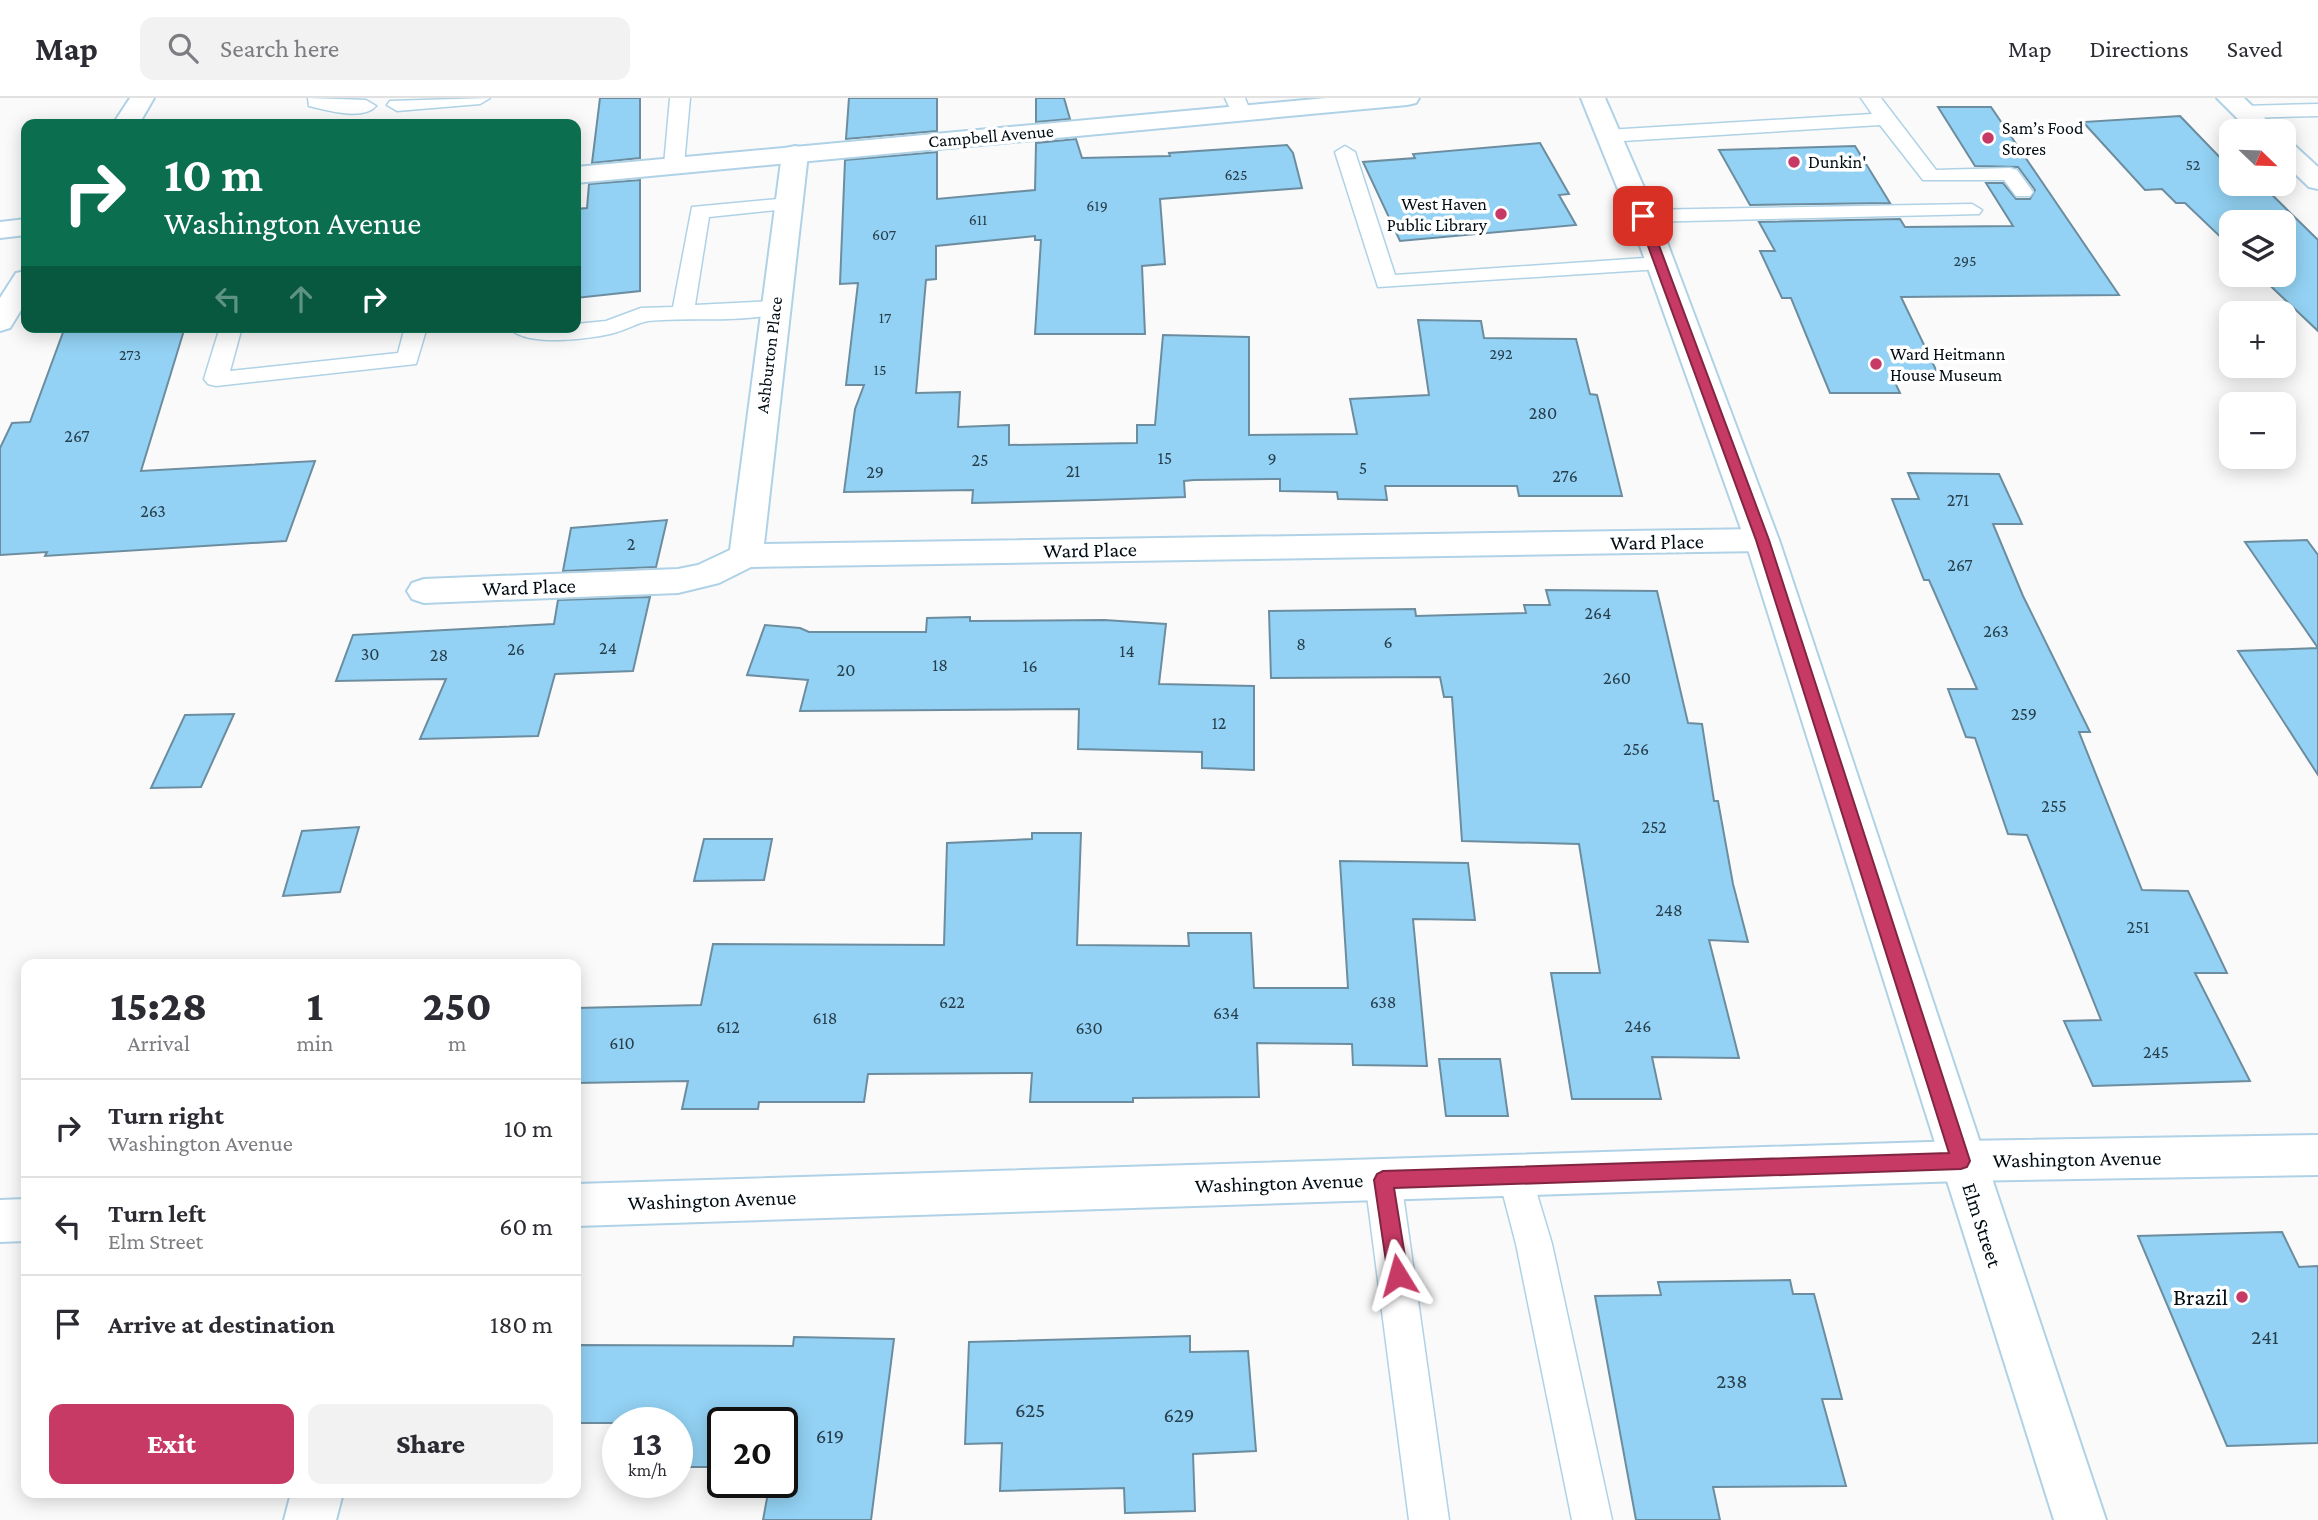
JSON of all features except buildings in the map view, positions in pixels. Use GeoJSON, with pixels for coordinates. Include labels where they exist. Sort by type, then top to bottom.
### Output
{"type":"FeatureCollection","features":[{"type":"Feature","properties":{"kind":"street"},"geometry":{"type":"LineString","coordinates":[[129,119],[142,98]]}},
{"type":"Feature","properties":{"kind":"street","name":"Campbell Avenue"},"geometry":{"type":"LineString","coordinates":[[581,175],[1238,106],[1407,98]]}},
{"type":"Feature","properties":{"kind":"street","name":"Elm Street"},"geometry":{"type":"LineString","coordinates":[[1593,98],[1643,216],[1762,540],[1961,1161],[2080,1520]]}},
{"type":"Feature","properties":{"kind":"street"},"geometry":{"type":"LineString","coordinates":[[2237,105],[2252,119]]}},
{"type":"Feature","properties":{"kind":"street","name":"Ashburton Place"},"geometry":{"type":"LineString","coordinates":[[746,556],[774,308],[795,154]]}},
{"type":"Feature","properties":{"kind":"street"},"geometry":{"type":"LineString","coordinates":[[2296,160],[2318,181]]}},
{"type":"Feature","properties":{"kind":"street"},"geometry":{"type":"LineString","coordinates":[[0,230],[21,228]]}},
{"type":"Feature","properties":{"kind":"street"},"geometry":{"type":"LineString","coordinates":[[0,322],[21,287]]}},
{"type":"Feature","properties":{"kind":"street","name":"Ward Place"},"geometry":{"type":"LineString","coordinates":[[424,591],[678,581],[707,575],[746,556],[1762,540]]}},
{"type":"Feature","properties":{"kind":"street","name":"Washington Avenue"},"geometry":{"type":"LineString","coordinates":[[581,1205],[1961,1161],[2318,1156]]}},
{"type":"Feature","properties":{"kind":"street"},"geometry":{"type":"LineString","coordinates":[[0,1221],[21,1220]]}},
{"type":"Feature","properties":{"kind":"street"},"geometry":{"type":"LineString","coordinates":[[310,1520],[316,1498]]}},
{"type":"Feature","properties":{"kind":"lane"},"geometry":{"type":"LineString","coordinates":[[318,98],[316,102],[344,107],[366,106]]}},
{"type":"Feature","properties":{"kind":"lane"},"geometry":{"type":"LineString","coordinates":[[674,165],[680,98]]}},
{"type":"Feature","properties":{"kind":"lane"},"geometry":{"type":"LineString","coordinates":[[1871,98],[1930,176],[2010,174],[2023,192]]}},
{"type":"Feature","properties":{"kind":"lane"},"geometry":{"type":"LineString","coordinates":[[397,105],[485,102]]}},
{"type":"Feature","properties":{"kind":"lane"},"geometry":{"type":"LineString","coordinates":[[2237,105],[2318,110]]}},
{"type":"Feature","properties":{"kind":"lane"},"geometry":{"type":"LineString","coordinates":[[1607,136],[1683,137],[1885,119]]}},
{"type":"Feature","properties":{"kind":"lane"},"geometry":{"type":"LineString","coordinates":[[1345,152],[1386,282],[1660,263]]}},
{"type":"Feature","properties":{"kind":"lane"},"geometry":{"type":"LineString","coordinates":[[683,312],[699,211],[789,204]]}},
{"type":"Feature","properties":{"kind":"lane"},"geometry":{"type":"LineString","coordinates":[[1643,216],[1972,210]]}},
{"type":"Feature","properties":{"kind":"lane"},"geometry":{"type":"LineString","coordinates":[[581,311],[605,309],[641,315],[774,308]]}},
{"type":"Feature","properties":{"kind":"lane"},"geometry":{"type":"LineString","coordinates":[[581,331],[610,327],[641,315]]}},
{"type":"Feature","properties":{"kind":"lane"},"geometry":{"type":"LineString","coordinates":[[229,333],[216,379],[408,359],[414,333]]}},
{"type":"Feature","properties":{"kind":"lane"},"geometry":{"type":"LineString","coordinates":[[1516,1175],[1534,1244],[1592,1520]]}},
{"type":"Feature","properties":{"kind":"lane"},"geometry":{"type":"LineString","coordinates":[[1383,1180],[1429,1520]]}},
{"type":"Feature","properties":{"kind":"place","name":"Sam’s Food Stores"},"geometry":{"type":"Point","coordinates":[1988,138]}},
{"type":"Feature","properties":{"kind":"place","name":"Dunkin'"},"geometry":{"type":"Point","coordinates":[1794,162]}},
{"type":"Feature","properties":{"kind":"place","name":"West Haven Public Library"},"geometry":{"type":"Point","coordinates":[1501,214]}},
{"type":"Feature","properties":{"kind":"place","name":"Ward Heitmann House Museum"},"geometry":{"type":"Point","coordinates":[1876,364]}},
{"type":"Feature","properties":{"kind":"place","name":"Brazil"},"geometry":{"type":"Point","coordinates":[2242,1297]}},
{"type":"Feature","properties":{"kind":"route"},"geometry":{"type":"LineString","coordinates":[[1398,1275],[1383,1180],[1961,1161],[1762,540],[1643,216]]}}]}
